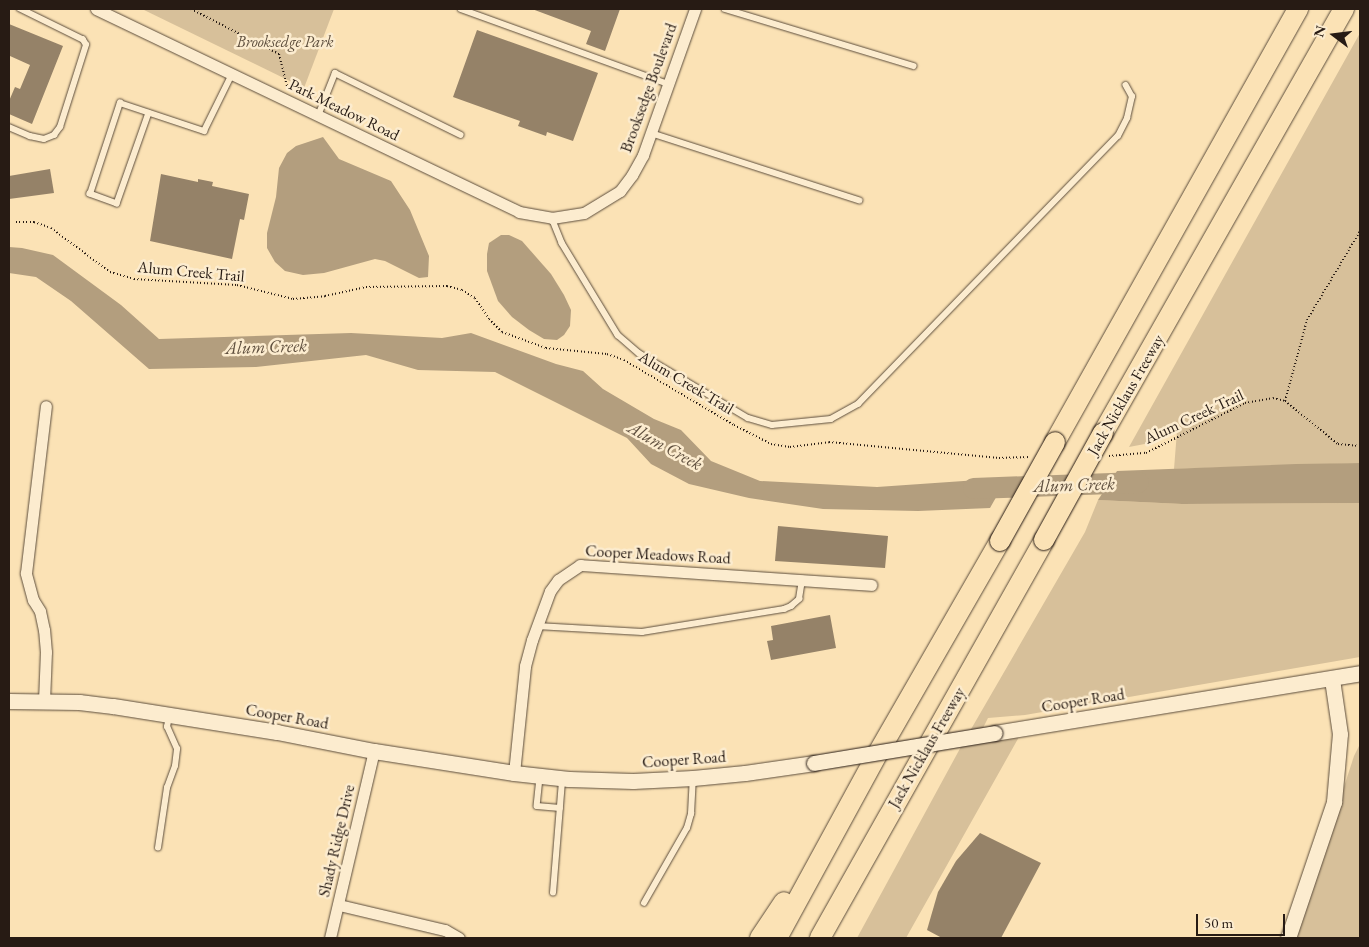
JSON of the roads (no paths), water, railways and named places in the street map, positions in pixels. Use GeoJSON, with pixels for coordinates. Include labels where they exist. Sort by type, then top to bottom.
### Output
{"type":"FeatureCollection","features":[{"type":"Feature","properties":{"kind":"highway"},"geometry":{"type":"LineString","coordinates":[[777,938],[848,808],[1298,9]]}},
{"type":"Feature","properties":{"kind":"highway","name":"Jack Nicklaus Freeway"},"geometry":{"type":"LineString","coordinates":[[820,938],[1103,433],[1344,9]]}},
{"type":"Feature","properties":{"kind":"highway"},"geometry":{"type":"LineString","coordinates":[[760,938],[848,808]]}},
{"type":"Feature","properties":{"kind":"street","name":"Park Meadow Road"},"geometry":{"type":"LineString","coordinates":[[96,9],[519,212],[552,218],[584,213]]}},
{"type":"Feature","properties":{"kind":"street","name":"Brooksedge Boulevard"},"geometry":{"type":"LineString","coordinates":[[584,213],[620,191],[643,155],[695,9]]}},
{"type":"Feature","properties":{"kind":"street"},"geometry":{"type":"LineString","coordinates":[[44,701],[46,652],[44,630],[40,610],[28,586],[26,573],[46,406]]}},
{"type":"Feature","properties":{"kind":"street","name":"Cooper Meadows Road"},"geometry":{"type":"LineString","coordinates":[[514,773],[526,666],[538,626],[550,591],[558,580],[580,565],[871,585]]}},
{"type":"Feature","properties":{"kind":"street","name":"Cooper Road"},"geometry":{"type":"LineString","coordinates":[[9,702],[44,701],[113,706],[514,773],[562,778],[633,781],[744,773],[814,763],[1360,673]]}},
{"type":"Feature","properties":{"kind":"street"},"geometry":{"type":"LineString","coordinates":[[1288,938],[1334,802],[1340,734],[1332,679]]}},
{"type":"Feature","properties":{"kind":"street","name":"Shady Ridge Drive"},"geometry":{"type":"LineString","coordinates":[[330,938],[374,751]]}},
{"type":"Feature","properties":{"kind":"street"},"geometry":{"type":"LineString","coordinates":[[339,905],[445,930],[459,938]]}},
{"type":"Feature","properties":{"kind":"lane"},"geometry":{"type":"LineString","coordinates":[[9,127],[30,136],[44,139],[54,135],[60,127],[86,45],[83,40],[20,9]]}},
{"type":"Feature","properties":{"kind":"lane"},"geometry":{"type":"LineString","coordinates":[[461,9],[668,84]]}},
{"type":"Feature","properties":{"kind":"lane"},"geometry":{"type":"LineString","coordinates":[[725,9],[914,66]]}},
{"type":"Feature","properties":{"kind":"lane"},"geometry":{"type":"LineString","coordinates":[[318,116],[335,73],[461,135]]}},
{"type":"Feature","properties":{"kind":"lane"},"geometry":{"type":"LineString","coordinates":[[149,113],[117,204],[90,194],[120,103],[204,131],[232,74]]}},
{"type":"Feature","properties":{"kind":"lane"},"geometry":{"type":"LineString","coordinates":[[552,218],[562,243],[618,335],[639,353],[748,418],[772,424],[831,418],[858,404],[1118,136],[1127,118],[1132,97],[1126,86]]}},
{"type":"Feature","properties":{"kind":"lane"},"geometry":{"type":"LineString","coordinates":[[651,133],[859,200]]}},
{"type":"Feature","properties":{"kind":"lane"},"geometry":{"type":"LineString","coordinates":[[538,626],[642,632],[784,609],[799,599],[802,579]]}},
{"type":"Feature","properties":{"kind":"lane"},"geometry":{"type":"LineString","coordinates":[[158,848],[167,788],[175,766],[177,749],[167,727],[169,715]]}},
{"type":"Feature","properties":{"kind":"lane"},"geometry":{"type":"LineString","coordinates":[[540,776],[537,806],[560,808]]}},
{"type":"Feature","properties":{"kind":"lane"},"geometry":{"type":"LineString","coordinates":[[553,893],[562,778]]}},
{"type":"Feature","properties":{"kind":"lane"},"geometry":{"type":"LineString","coordinates":[[644,903],[687,828],[691,814],[693,778]]}},
{"type":"Feature","properties":{"kind":"water"},"geometry":{"type":"Polygon","coordinates":[[[323,137],[339,159],[391,181],[410,210],[429,256],[428,277],[419,278],[385,261],[375,259],[324,273],[303,275],[285,271],[275,262],[267,248],[267,233],[276,197],[279,168],[287,153],[296,146],[323,137]]]}},
{"type":"Feature","properties":{"kind":"water"},"geometry":{"type":"Polygon","coordinates":[[[501,235],[509,235],[522,241],[551,274],[564,295],[571,310],[570,326],[564,335],[557,340],[544,339],[529,330],[512,317],[498,301],[487,271],[487,254],[489,243],[501,235]]]}},
{"type":"Feature","properties":{"kind":"water"},"geometry":{"type":"Polygon","coordinates":[[[9,247],[53,255],[121,305],[159,339],[351,333],[442,338],[471,333],[556,364],[583,371],[603,389],[654,419],[681,430],[711,461],[760,481],[877,487],[1007,478],[990,508],[918,511],[823,509],[749,498],[689,484],[651,464],[627,438],[495,372],[418,370],[366,355],[256,367],[149,369],[71,301],[36,277],[9,273],[9,247]]]}},
{"type":"Feature","properties":{"kind":"water"},"geometry":{"type":"Polygon","coordinates":[[[1360,463],[1360,503],[1182,504],[1098,500],[1117,471],[1360,463]]]}},
{"type":"Feature","properties":{"kind":"waterway","name":"Alum Creek"},"geometry":{"type":"LineString","coordinates":[[973,488],[1138,482]]}},
{"type":"Feature","properties":{"kind":"park label","name":"Brooksedge Park"},"geometry":{"type":"Point","coordinates":[285,42]}}]}
